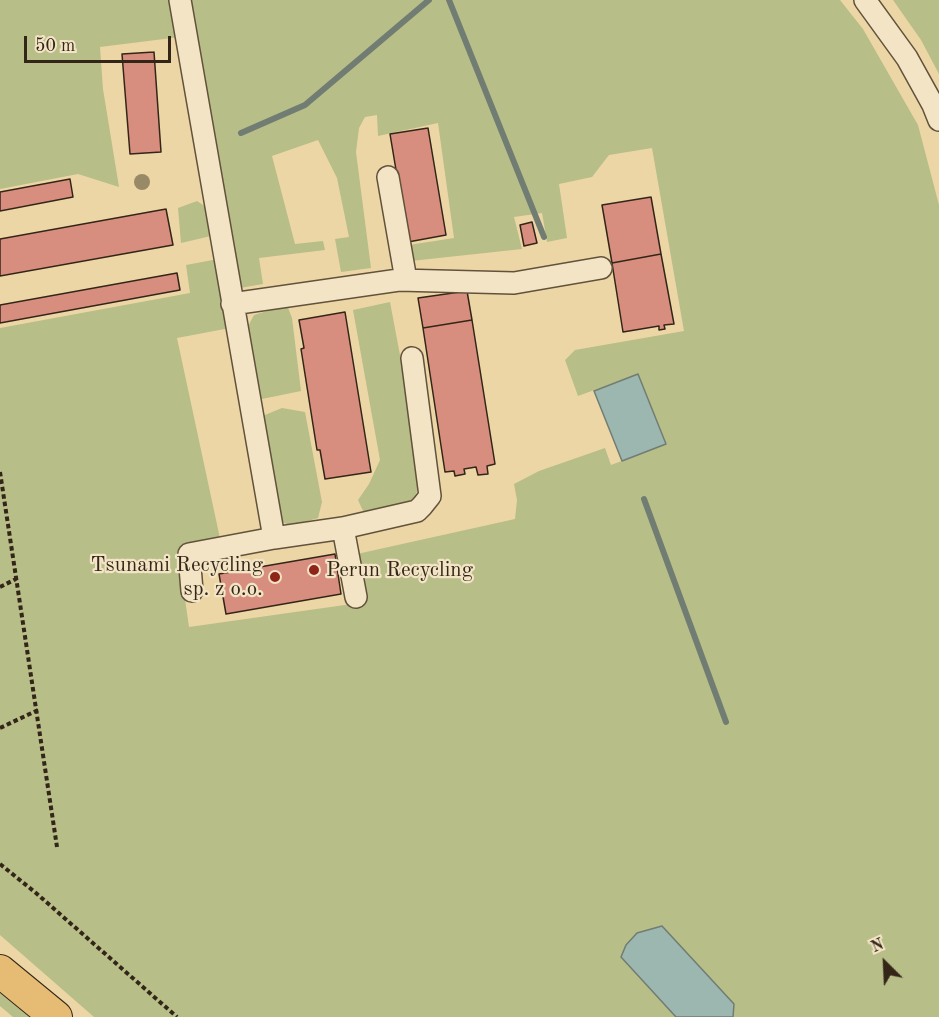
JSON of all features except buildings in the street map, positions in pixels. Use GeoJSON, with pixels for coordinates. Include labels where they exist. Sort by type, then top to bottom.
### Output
{"type":"FeatureCollection","features":[{"type":"Feature","properties":{"kind":"highway"},"geometry":{"type":"LineString","coordinates":[[0,971],[56,1017]]}},
{"type":"Feature","properties":{"kind":"street"},"geometry":{"type":"LineString","coordinates":[[180,0],[274,538]]}},
{"type":"Feature","properties":{"kind":"street"},"geometry":{"type":"LineString","coordinates":[[866,0],[907,58],[939,120]]}},
{"type":"Feature","properties":{"kind":"street"},"geometry":{"type":"LineString","coordinates":[[388,177],[406,280]]}},
{"type":"Feature","properties":{"kind":"street"},"geometry":{"type":"LineString","coordinates":[[232,303],[406,280],[514,283],[601,268]]}},
{"type":"Feature","properties":{"kind":"street"},"geometry":{"type":"LineString","coordinates":[[192,591],[189,554],[343,528],[417,511],[430,496],[412,358]]}},
{"type":"Feature","properties":{"kind":"street"},"geometry":{"type":"LineString","coordinates":[[343,528],[356,597]]}},
{"type":"Feature","properties":{"kind":"path"},"geometry":{"type":"LineString","coordinates":[[0,472],[38,710],[57,847]]}},
{"type":"Feature","properties":{"kind":"path"},"geometry":{"type":"LineString","coordinates":[[0,587],[16,579]]}},
{"type":"Feature","properties":{"kind":"path"},"geometry":{"type":"LineString","coordinates":[[0,728],[38,710]]}},
{"type":"Feature","properties":{"kind":"path"},"geometry":{"type":"LineString","coordinates":[[0,864],[177,1017]]}},
{"type":"Feature","properties":{"kind":"green space"},"geometry":{"type":"Polygon","coordinates":[[[0,0],[173,0],[180,37],[100,47],[103,89],[119,187],[78,174],[0,189],[0,0]]]}},
{"type":"Feature","properties":{"kind":"green space"},"geometry":{"type":"Polygon","coordinates":[[[188,0],[840,0],[863,29],[918,125],[939,205],[939,1017],[94,1017],[0,935],[0,328],[190,293],[186,265],[218,259],[230,328],[177,338],[221,543],[178,550],[189,627],[366,602],[357,554],[515,519],[517,500],[514,484],[539,471],[605,448],[611,465],[666,444],[638,374],[578,396],[565,360],[575,350],[684,331],[652,148],[609,155],[592,177],[559,184],[567,238],[547,242],[542,213],[514,217],[522,249],[411,261],[409,245],[454,238],[438,123],[378,136],[377,115],[365,117],[359,128],[356,152],[371,268],[341,272],[335,239],[349,237],[337,178],[318,140],[272,156],[295,244],[323,241],[325,250],[259,258],[263,284],[240,288],[188,0]]]}},
{"type":"Feature","properties":{"kind":"green space"},"geometry":{"type":"Polygon","coordinates":[[[893,0],[939,0],[939,74],[921,40],[893,0]]]}},
{"type":"Feature","properties":{"kind":"green space"},"geometry":{"type":"Polygon","coordinates":[[[197,201],[206,207],[211,236],[181,243],[178,208],[197,201]]]}},
{"type":"Feature","properties":{"kind":"green space"},"geometry":{"type":"Polygon","coordinates":[[[390,302],[423,477],[412,503],[364,513],[358,500],[369,484],[380,460],[353,310],[390,302]]]}},
{"type":"Feature","properties":{"kind":"green space"},"geometry":{"type":"Polygon","coordinates":[[[287,305],[292,318],[301,391],[262,399],[256,393],[245,332],[254,315],[287,305]]]}},
{"type":"Feature","properties":{"kind":"green space"},"geometry":{"type":"Polygon","coordinates":[[[282,408],[305,412],[322,502],[318,518],[291,526],[278,520],[260,417],[282,408]]]}},
{"type":"Feature","properties":{"kind":"green space"},"geometry":{"type":"Polygon","coordinates":[[[0,993],[29,1017],[13,1017],[0,1006],[0,993]]]}},
{"type":"Feature","properties":{"kind":"water"},"geometry":{"type":"Polygon","coordinates":[[[638,374],[666,444],[622,461],[594,391],[638,374]]]}},
{"type":"Feature","properties":{"kind":"water"},"geometry":{"type":"Polygon","coordinates":[[[662,926],[734,1004],[733,1017],[676,1017],[621,957],[626,945],[637,933],[662,926]]]}},
{"type":"Feature","properties":{"kind":"waterway"},"geometry":{"type":"LineString","coordinates":[[241,133],[305,105],[429,0]]}},
{"type":"Feature","properties":{"kind":"waterway"},"geometry":{"type":"LineString","coordinates":[[449,0],[544,237]]}},
{"type":"Feature","properties":{"kind":"waterway"},"geometry":{"type":"LineString","coordinates":[[644,499],[726,722]]}},
{"type":"Feature","properties":{"kind":"place","name":"Perun Recycling"},"geometry":{"type":"Point","coordinates":[314,570]}},
{"type":"Feature","properties":{"kind":"place","name":"Tsunami Recycling sp. z o.o."},"geometry":{"type":"Point","coordinates":[275,577]}}]}
